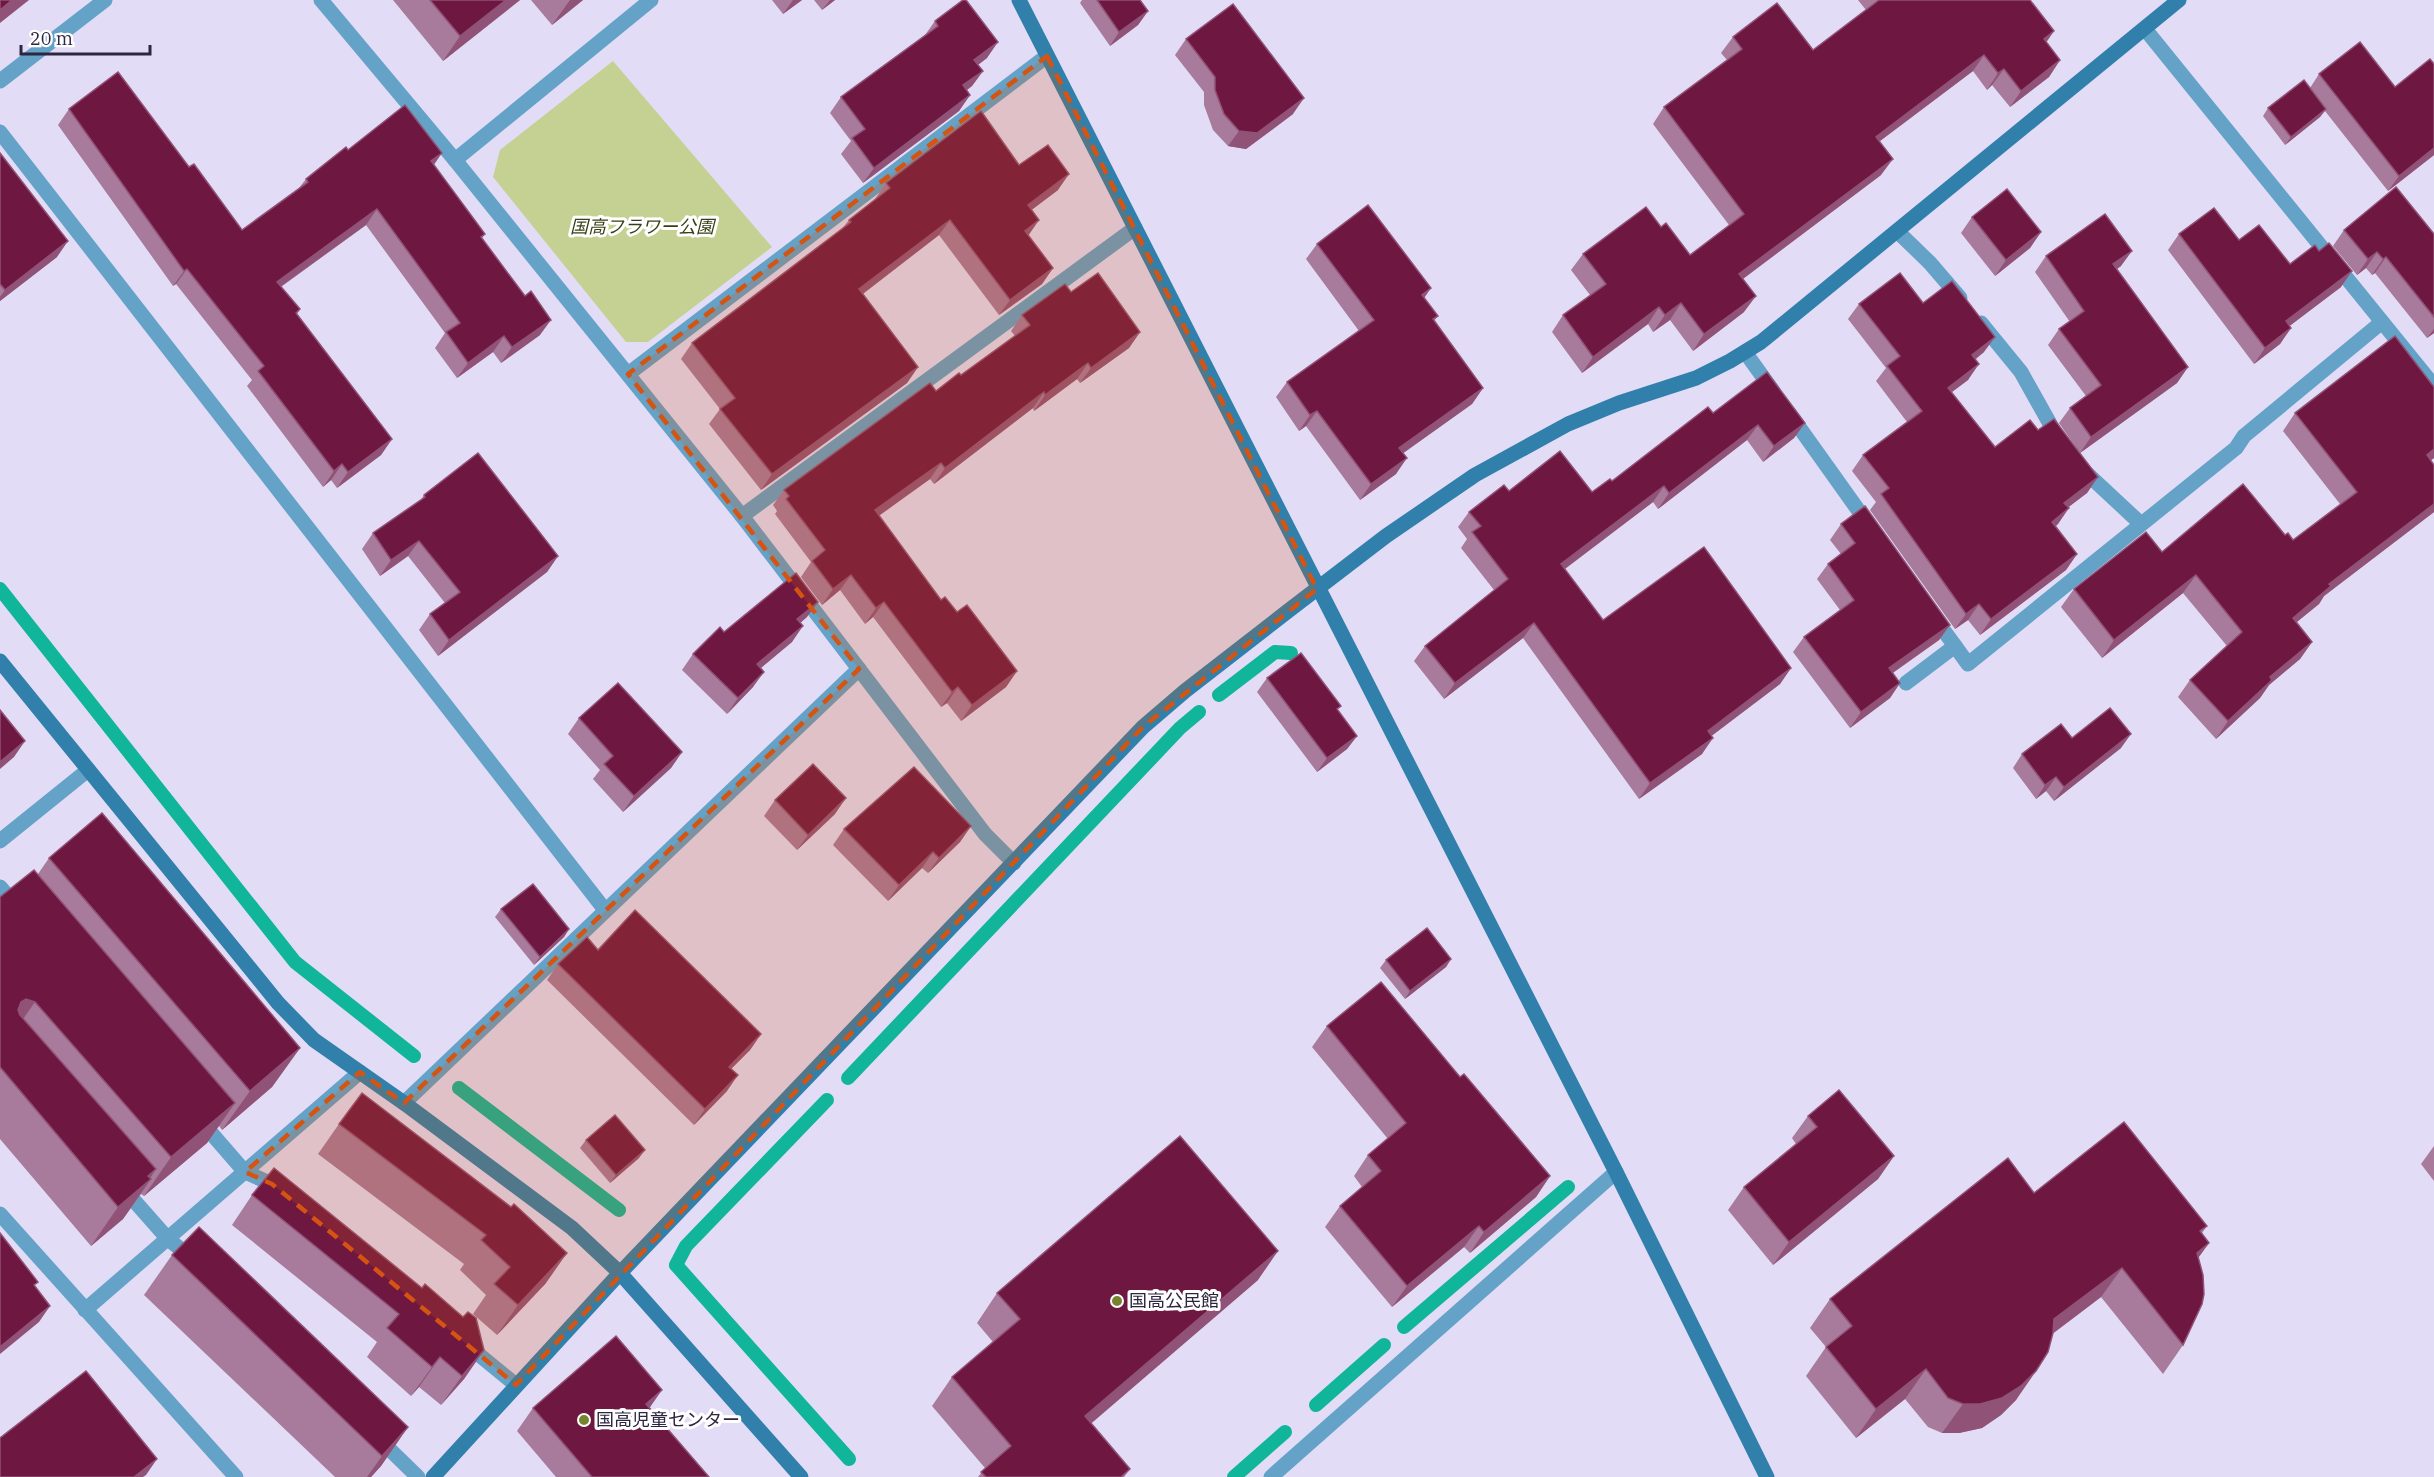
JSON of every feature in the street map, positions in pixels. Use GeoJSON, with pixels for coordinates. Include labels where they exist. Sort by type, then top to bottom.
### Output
{"type":"FeatureCollection","features":[{"type":"Feature","properties":{"kind":"street"},"geometry":{"type":"LineString","coordinates":[[0,81],[105,0]]}},
{"type":"Feature","properties":{"kind":"street"},"geometry":{"type":"LineString","coordinates":[[321,0],[455,160],[742,516],[985,834],[1014,863]]}},
{"type":"Feature","properties":{"kind":"street"},"geometry":{"type":"LineString","coordinates":[[1019,0],[1317,589],[1616,1172],[1767,1477]]}},
{"type":"Feature","properties":{"kind":"street"},"geometry":{"type":"LineString","coordinates":[[433,1477],[620,1273],[1162,710],[1317,589],[1417,515],[1505,457],[1599,411],[1696,378],[1761,342],[2179,0]]}},
{"type":"Feature","properties":{"kind":"street"},"geometry":{"type":"LineString","coordinates":[[455,160],[647,1]]}},
{"type":"Feature","properties":{"kind":"street"},"geometry":{"type":"LineString","coordinates":[[2145,29],[2434,386]]}},
{"type":"Feature","properties":{"kind":"street"},"geometry":{"type":"LineString","coordinates":[[627,374],[1047,56]]}},
{"type":"Feature","properties":{"kind":"street"},"geometry":{"type":"LineString","coordinates":[[0,132],[605,910]]}},
{"type":"Feature","properties":{"kind":"street"},"geometry":{"type":"LineString","coordinates":[[742,516],[1135,228]]}},
{"type":"Feature","properties":{"kind":"street"},"geometry":{"type":"LineString","coordinates":[[1898,232],[1930,263],[2021,372],[2050,428],[2068,454],[2140,523]]}},
{"type":"Feature","properties":{"kind":"street"},"geometry":{"type":"LineString","coordinates":[[1928,608],[1968,664],[2118,545],[2140,523],[2236,448],[2244,436],[2382,322]]}},
{"type":"Feature","properties":{"kind":"street"},"geometry":{"type":"LineString","coordinates":[[1745,352],[1880,542]]}},
{"type":"Feature","properties":{"kind":"street"},"geometry":{"type":"LineString","coordinates":[[1906,683],[1955,646]]}},
{"type":"Feature","properties":{"kind":"street"},"geometry":{"type":"LineString","coordinates":[[0,661],[278,1003],[314,1040],[404,1103],[572,1228],[620,1273],[801,1477]]}},
{"type":"Feature","properties":{"kind":"street"},"geometry":{"type":"LineString","coordinates":[[404,1103],[859,669]]}},
{"type":"Feature","properties":{"kind":"street"},"geometry":{"type":"LineString","coordinates":[[0,842],[88,770]]}},
{"type":"Feature","properties":{"kind":"street"},"geometry":{"type":"LineString","coordinates":[[0,887],[31,923]]}},
{"type":"Feature","properties":{"kind":"street"},"geometry":{"type":"LineString","coordinates":[[85,1310],[360,1072]]}},
{"type":"Feature","properties":{"kind":"street"},"geometry":{"type":"LineString","coordinates":[[191,1110],[245,1172],[272,1184],[290,1198]]}},
{"type":"Feature","properties":{"kind":"street"},"geometry":{"type":"LineString","coordinates":[[1271,1477],[1616,1172]]}},
{"type":"Feature","properties":{"kind":"street"},"geometry":{"type":"LineString","coordinates":[[114,1178],[168,1239],[201,1267]]}},
{"type":"Feature","properties":{"kind":"street"},"geometry":{"type":"LineString","coordinates":[[0,1214],[236,1477]]}},
{"type":"Feature","properties":{"kind":"street"},"geometry":{"type":"LineString","coordinates":[[453,1332],[516,1384]]}},
{"type":"Feature","properties":{"kind":"street"},"geometry":{"type":"LineString","coordinates":[[368,1428],[418,1477]]}},
{"type":"Feature","properties":{"kind":"highlighted area"},"geometry":{"type":"Polygon","coordinates":[[[1047,56],[1317,589],[1143,727],[516,1385],[272,1184],[245,1172],[360,1072],[404,1103],[859,669],[628,374],[1047,56]]]}},
{"type":"Feature","properties":{"kind":"green space","name":"国高フラワー公園"},"geometry":{"type":"Polygon","coordinates":[[[613,61],[772,247],[648,342],[626,342],[493,177],[500,150],[613,61]]]}},
{"type":"Feature","properties":{"kind":"building"},"geometry":{"type":"Polygon","coordinates":[[[0,0],[12,0],[0,10],[0,0]]]}},
{"type":"Feature","properties":{"kind":"building"},"geometry":{"type":"Polygon","coordinates":[[[430,0],[506,0],[460,36],[430,0]]]}},
{"type":"Feature","properties":{"kind":"building"},"geometry":{"type":"Polygon","coordinates":[[[966,0],[998,42],[974,60],[983,71],[963,85],[970,95],[874,168],[852,138],[865,129],[841,97],[938,26],[935,21],[966,0]]]}},
{"type":"Feature","properties":{"kind":"building"},"geometry":{"type":"Polygon","coordinates":[[[1097,0],[1140,0],[1148,11],[1119,32],[1097,0]]]}},
{"type":"Feature","properties":{"kind":"building"},"geometry":{"type":"Polygon","coordinates":[[[1879,0],[2030,0],[2054,31],[2044,39],[2060,60],[2021,91],[2004,69],[1998,73],[1984,55],[1876,137],[1893,159],[1739,274],[1756,296],[1704,334],[1681,303],[1665,315],[1659,307],[1593,357],[1563,315],[1606,284],[1583,254],[1646,207],[1661,227],[1666,223],[1690,255],[1744,214],[1664,107],[1742,49],[1733,37],[1777,3],[1813,50],[1879,0]]]}},
{"type":"Feature","properties":{"kind":"building"},"geometry":{"type":"Polygon","coordinates":[[[1233,4],[1304,98],[1257,133],[1239,131],[1224,114],[1215,90],[1215,77],[1186,39],[1233,4]]]}},
{"type":"Feature","properties":{"kind":"building"},"geometry":{"type":"Polygon","coordinates":[[[2360,42],[2395,87],[2430,59],[2434,64],[2434,148],[2399,176],[2319,74],[2360,42]]]}},
{"type":"Feature","properties":{"kind":"building"},"geometry":{"type":"Polygon","coordinates":[[[118,72],[189,167],[194,164],[242,230],[308,182],[306,179],[346,147],[348,150],[405,105],[442,153],[431,161],[485,234],[481,237],[525,296],[531,291],[551,320],[512,347],[504,336],[468,363],[446,332],[460,323],[377,209],[277,282],[300,309],[296,313],[392,439],[348,472],[342,464],[334,471],[258,371],[264,366],[187,269],[184,271],[69,109],[118,72]]]}},
{"type":"Feature","properties":{"kind":"building"},"geometry":{"type":"Polygon","coordinates":[[[2304,80],[2326,109],[2291,137],[2268,108],[2304,80]]]}},
{"type":"Feature","properties":{"kind":"building"},"geometry":{"type":"Polygon","coordinates":[[[981,111],[1019,165],[1048,145],[1069,174],[1028,205],[1039,220],[1025,231],[1053,268],[1010,300],[950,220],[859,289],[918,367],[772,474],[720,409],[735,398],[692,343],[851,222],[849,220],[890,188],[886,183],[981,111]]]}},
{"type":"Feature","properties":{"kind":"building"},"geometry":{"type":"Polygon","coordinates":[[[0,153],[68,241],[5,290],[0,284],[0,153]]]}},
{"type":"Feature","properties":{"kind":"building"},"geometry":{"type":"Polygon","coordinates":[[[2396,187],[2434,234],[2434,317],[2386,257],[2383,259],[2377,252],[2368,259],[2344,230],[2396,187]]]}},
{"type":"Feature","properties":{"kind":"building"},"geometry":{"type":"Polygon","coordinates":[[[2007,189],[2041,232],[2006,260],[1972,217],[2007,189]]]}},
{"type":"Feature","properties":{"kind":"building"},"geometry":{"type":"Polygon","coordinates":[[[1368,205],[1431,288],[1422,295],[1438,316],[1433,319],[1483,388],[1399,448],[1407,458],[1371,484],[1317,411],[1310,415],[1287,382],[1374,320],[1317,244],[1368,205]]]}},
{"type":"Feature","properties":{"kind":"building"},"geometry":{"type":"Polygon","coordinates":[[[2214,208],[2239,240],[2259,225],[2290,264],[2315,245],[2319,251],[2329,243],[2352,271],[2286,321],[2291,328],[2265,348],[2179,234],[2214,208]]]}},
{"type":"Feature","properties":{"kind":"building"},"geometry":{"type":"Polygon","coordinates":[[[2105,214],[2132,251],[2113,264],[2188,367],[2091,437],[2070,408],[2101,385],[2059,329],[2084,311],[2046,256],[2105,214]]]}},
{"type":"Feature","properties":{"kind":"building"},"geometry":{"type":"Polygon","coordinates":[[[1098,273],[1140,332],[1091,368],[1088,363],[1045,395],[1044,392],[945,468],[941,463],[875,510],[941,600],[945,597],[957,612],[967,605],[1017,671],[972,705],[958,687],[952,692],[884,602],[876,608],[851,575],[833,589],[812,561],[825,550],[786,499],[789,496],[784,490],[930,383],[936,391],[1030,325],[1022,315],[1065,284],[1071,292],[1098,273]]]}},
{"type":"Feature","properties":{"kind":"building"},"geometry":{"type":"Polygon","coordinates":[[[1900,273],[1923,303],[1952,281],[1995,337],[1972,355],[1979,364],[1948,388],[1995,447],[2030,420],[2038,430],[2054,419],[2098,477],[2064,503],[2069,508],[2052,522],[2077,554],[1991,619],[1979,604],[1966,614],[1881,494],[1889,488],[1863,455],[1922,411],[1887,366],[1900,356],[1859,304],[1900,273]]]}},
{"type":"Feature","properties":{"kind":"building"},"geometry":{"type":"Polygon","coordinates":[[[2395,336],[2434,387],[2434,449],[2427,455],[2434,465],[2434,504],[2329,584],[2331,586],[2293,618],[2312,642],[2270,677],[2272,680],[2228,721],[2190,680],[2242,632],[2196,575],[2114,640],[2074,589],[2146,532],[2162,552],[2243,484],[2285,535],[2288,533],[2293,540],[2357,492],[2295,413],[2395,336]]]}},
{"type":"Feature","properties":{"kind":"building"},"geometry":{"type":"Polygon","coordinates":[[[1767,372],[1805,423],[1774,446],[1758,425],[1669,493],[1664,486],[1561,564],[1603,620],[1704,547],[1791,668],[1708,731],[1713,738],[1650,783],[1534,623],[1455,683],[1425,646],[1508,579],[1472,532],[1481,526],[1469,512],[1504,485],[1509,491],[1560,451],[1592,492],[1610,479],[1612,481],[1708,407],[1713,413],[1767,372]]]}},
{"type":"Feature","properties":{"kind":"building"},"geometry":{"type":"Polygon","coordinates":[[[478,453],[558,556],[449,640],[430,614],[460,592],[419,541],[391,560],[373,533],[425,497],[424,495],[478,453]]]}},
{"type":"Feature","properties":{"kind":"building"},"geometry":{"type":"Polygon","coordinates":[[[1865,506],[1950,625],[1889,668],[1900,683],[1861,712],[1804,637],[1854,600],[1828,564],[1855,543],[1841,524],[1865,506]]]}},
{"type":"Feature","properties":{"kind":"building"},"geometry":{"type":"Polygon","coordinates":[[[796,573],[818,602],[797,619],[803,626],[757,664],[764,672],[738,698],[693,654],[720,627],[724,632],[796,573]]]}},
{"type":"Feature","properties":{"kind":"building"},"geometry":{"type":"Polygon","coordinates":[[[1301,653],[1341,706],[1337,709],[1357,736],[1327,758],[1267,678],[1301,653]]]}},
{"type":"Feature","properties":{"kind":"building"},"geometry":{"type":"Polygon","coordinates":[[[618,683],[682,752],[634,796],[604,764],[613,756],[579,718],[618,683]]]}},
{"type":"Feature","properties":{"kind":"building"},"geometry":{"type":"Polygon","coordinates":[[[2110,708],[2131,734],[2064,787],[2056,777],[2045,785],[2022,754],[2061,724],[2072,738],[2110,708]]]}},
{"type":"Feature","properties":{"kind":"building"},"geometry":{"type":"Polygon","coordinates":[[[0,710],[25,741],[0,762],[0,710]]]}},
{"type":"Feature","properties":{"kind":"building"},"geometry":{"type":"Polygon","coordinates":[[[813,764],[846,798],[808,835],[775,800],[813,764]]]}},
{"type":"Feature","properties":{"kind":"building"},"geometry":{"type":"Polygon","coordinates":[[[914,767],[971,826],[939,858],[933,852],[899,885],[844,829],[914,767]]]}},
{"type":"Feature","properties":{"kind":"building"},"geometry":{"type":"Polygon","coordinates":[[[102,813],[300,1048],[250,1091],[49,858],[102,813]]]}},
{"type":"Feature","properties":{"kind":"building"},"geometry":{"type":"Polygon","coordinates":[[[34,870],[235,1103],[171,1157],[35,1002],[26,999],[21,1002],[18,1010],[20,1015],[156,1169],[148,1176],[151,1179],[118,1207],[0,1067],[0,897],[34,870]]]}},
{"type":"Feature","properties":{"kind":"building"},"geometry":{"type":"Polygon","coordinates":[[[533,884],[569,929],[540,957],[501,909],[533,884]]]}},
{"type":"Feature","properties":{"kind":"building"},"geometry":{"type":"Polygon","coordinates":[[[635,910],[761,1034],[729,1067],[738,1075],[705,1109],[558,964],[587,937],[598,950],[635,910]]]}},
{"type":"Feature","properties":{"kind":"building"},"geometry":{"type":"Polygon","coordinates":[[[1427,928],[1451,959],[1410,991],[1386,960],[1427,928]]]}},
{"type":"Feature","properties":{"kind":"building"},"geometry":{"type":"Polygon","coordinates":[[[1381,982],[1460,1077],[1464,1074],[1550,1176],[1484,1232],[1479,1226],[1407,1286],[1340,1206],[1381,1171],[1368,1155],[1406,1123],[1327,1026],[1381,982]]]}},
{"type":"Feature","properties":{"kind":"building"},"geometry":{"type":"Polygon","coordinates":[[[1839,1090],[1894,1156],[1789,1242],[1744,1187],[1817,1127],[1808,1116],[1839,1090]]]}},
{"type":"Feature","properties":{"kind":"building"},"geometry":{"type":"Polygon","coordinates":[[[362,1093],[511,1207],[514,1204],[567,1253],[518,1305],[494,1284],[510,1267],[481,1240],[486,1235],[339,1124],[362,1093]]]}},
{"type":"Feature","properties":{"kind":"building"},"geometry":{"type":"Polygon","coordinates":[[[615,1115],[645,1150],[616,1175],[586,1140],[615,1115]]]}},
{"type":"Feature","properties":{"kind":"building"},"geometry":{"type":"Polygon","coordinates":[[[2124,1122],[2207,1226],[2200,1231],[2209,1243],[2197,1253],[2203,1275],[2202,1304],[2183,1345],[2122,1268],[2054,1319],[2048,1352],[2036,1371],[2021,1386],[2002,1398],[1980,1404],[1963,1404],[1948,1398],[1926,1369],[1876,1409],[1826,1347],[1852,1326],[1830,1299],[2008,1158],[2034,1193],[2124,1122]]]}},
{"type":"Feature","properties":{"kind":"building","name":"国高公民館"},"geometry":{"type":"Polygon","coordinates":[[[1180,1136],[1278,1251],[1085,1416],[1130,1469],[1121,1477],[986,1477],[981,1472],[1011,1446],[952,1377],[1020,1319],[997,1293],[1180,1136]]]}},
{"type":"Feature","properties":{"kind":"building"},"geometry":{"type":"Polygon","coordinates":[[[274,1168],[422,1288],[425,1284],[463,1317],[468,1312],[476,1318],[484,1350],[462,1376],[440,1357],[432,1367],[387,1328],[399,1314],[252,1195],[274,1168]]]}},
{"type":"Feature","properties":{"kind":"building"},"geometry":{"type":"Polygon","coordinates":[[[199,1227],[408,1427],[382,1456],[172,1255],[199,1227]]]}},
{"type":"Feature","properties":{"kind":"building"},"geometry":{"type":"Polygon","coordinates":[[[0,1233],[38,1282],[34,1285],[50,1306],[0,1347],[0,1233]]]}},
{"type":"Feature","properties":{"kind":"building","name":"国高児童センター"},"geometry":{"type":"Polygon","coordinates":[[[616,1336],[662,1390],[646,1404],[709,1477],[592,1477],[533,1408],[616,1336]]]}},
{"type":"Feature","properties":{"kind":"building"},"geometry":{"type":"Polygon","coordinates":[[[86,1371],[157,1459],[134,1477],[0,1477],[0,1438],[86,1371]]]}},
{"type":"Feature","properties":{"kind":"waterway"},"geometry":{"type":"LineString","coordinates":[[0,589],[295,962],[414,1056]]}},
{"type":"Feature","properties":{"kind":"waterway"},"geometry":{"type":"LineString","coordinates":[[1219,695],[1275,652],[1291,653]]}},
{"type":"Feature","properties":{"kind":"waterway"},"geometry":{"type":"LineString","coordinates":[[848,1078],[1180,728],[1199,712]]}},
{"type":"Feature","properties":{"kind":"waterway"},"geometry":{"type":"LineString","coordinates":[[459,1088],[619,1210]]}},
{"type":"Feature","properties":{"kind":"waterway"},"geometry":{"type":"LineString","coordinates":[[827,1100],[686,1246],[676,1265],[849,1459]]}},
{"type":"Feature","properties":{"kind":"waterway"},"geometry":{"type":"LineString","coordinates":[[1404,1327],[1568,1187]]}},
{"type":"Feature","properties":{"kind":"waterway"},"geometry":{"type":"LineString","coordinates":[[1316,1405],[1384,1345]]}},
{"type":"Feature","properties":{"kind":"waterway"},"geometry":{"type":"LineString","coordinates":[[1234,1477],[1285,1432]]}},
{"type":"Feature","properties":{"kind":"place","name":"国高公民館"},"geometry":{"type":"Point","coordinates":[1117,1301]}},
{"type":"Feature","properties":{"kind":"place","name":"国高児童センター"},"geometry":{"type":"Point","coordinates":[584,1420]}}]}
